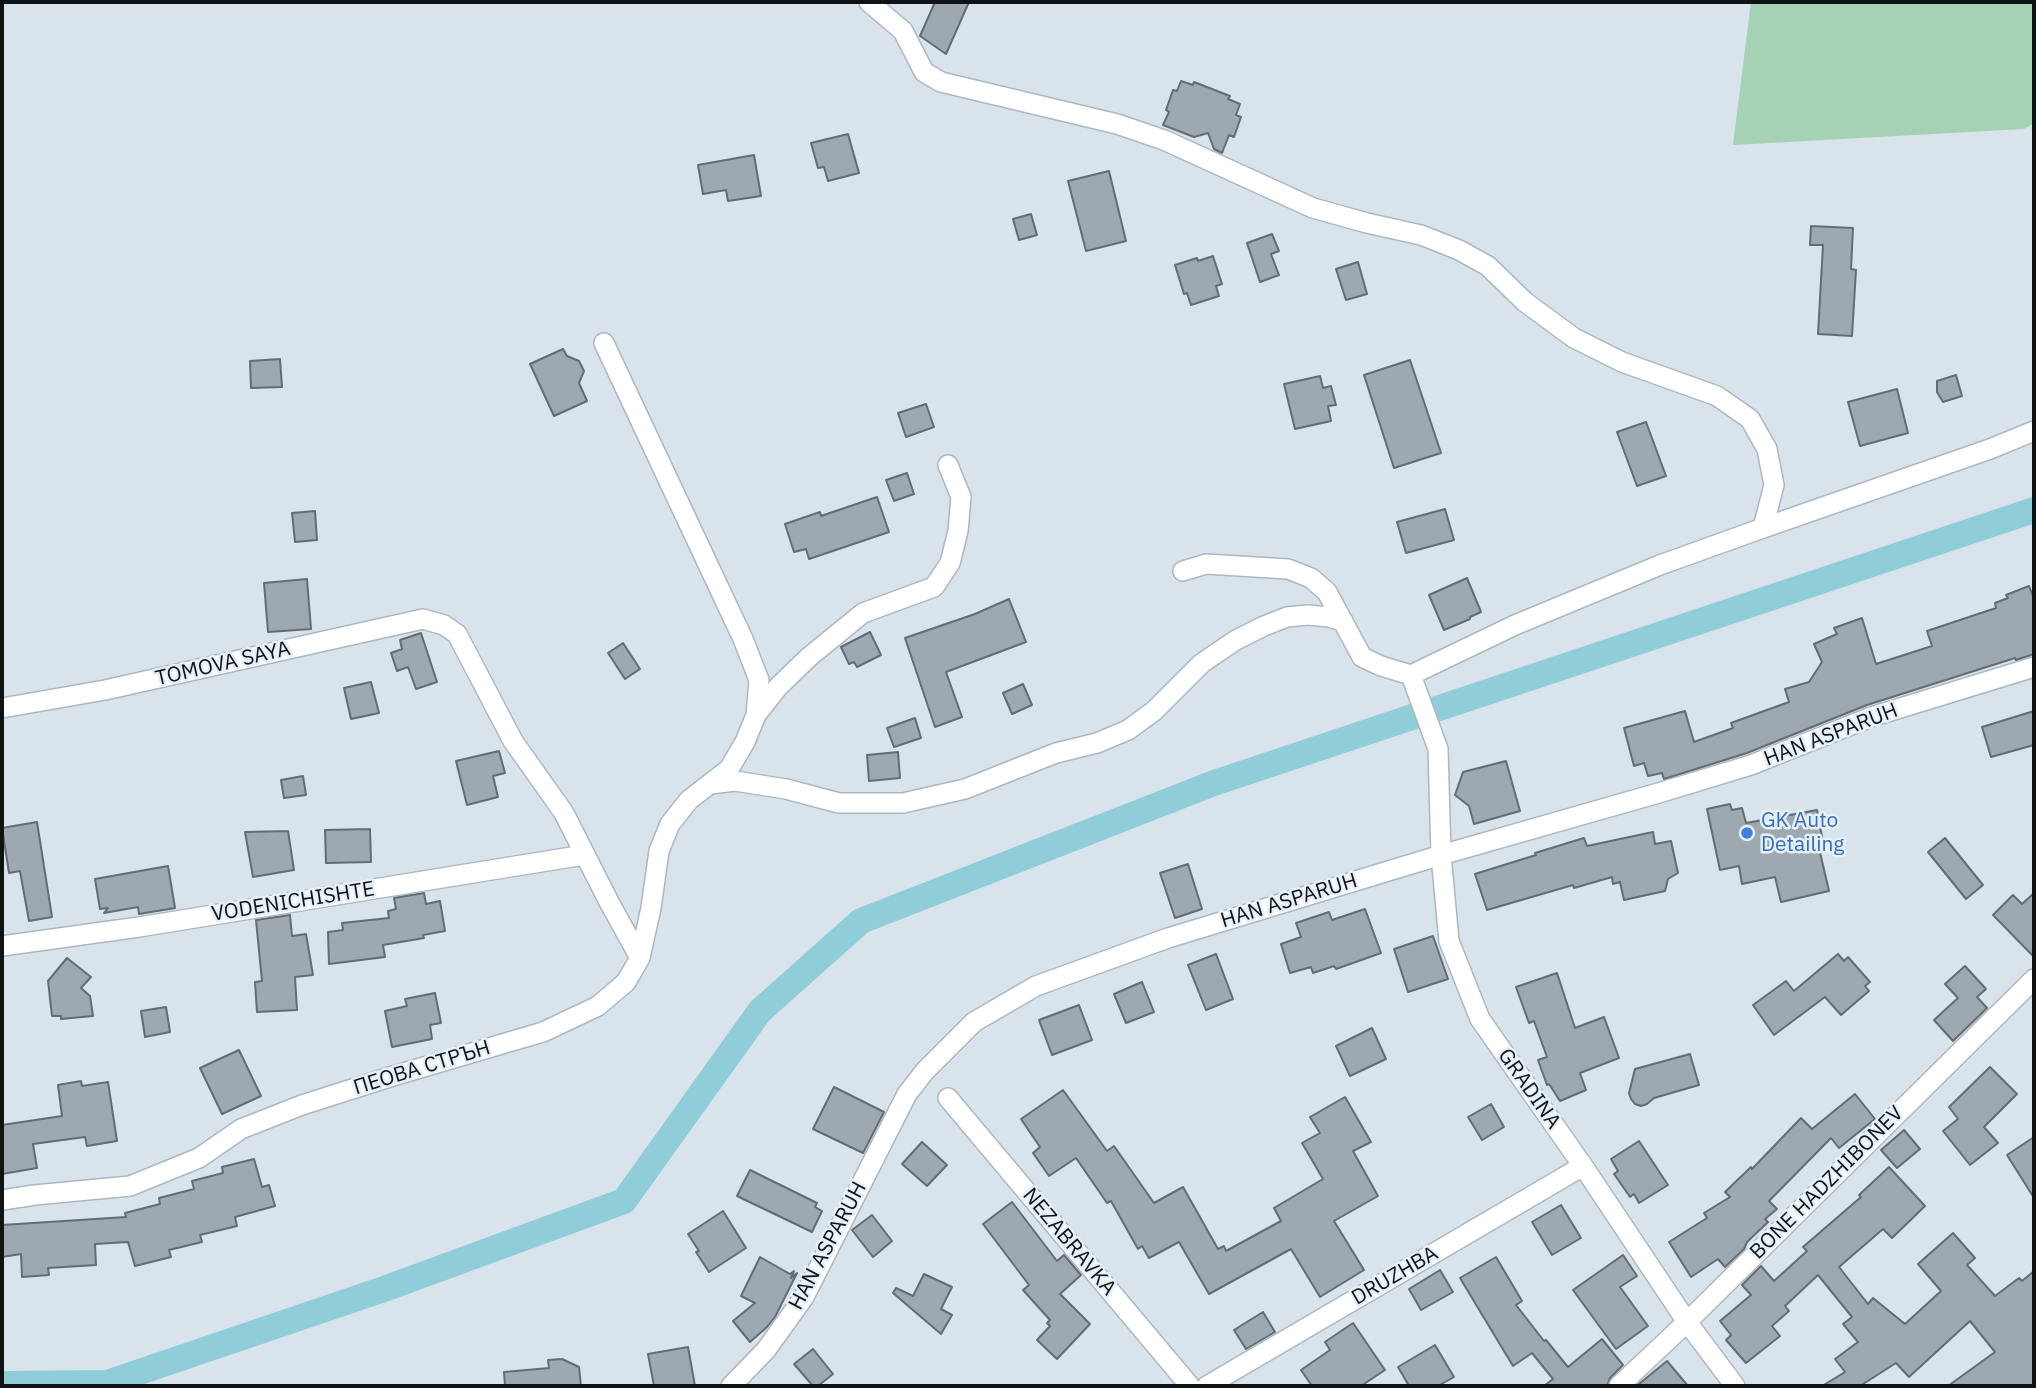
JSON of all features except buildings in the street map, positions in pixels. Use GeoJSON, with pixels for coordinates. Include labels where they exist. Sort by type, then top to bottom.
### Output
{"type":"FeatureCollection","features":[{"type":"Feature","properties":{"kind":"street"},"geometry":{"type":"LineString","coordinates":[[869,2],[903,31],[924,72],[941,82],[1117,124],[1164,140],[1313,208],[1434,240],[1488,266],[1525,302],[1574,338],[1622,362],[1717,396],[1750,419],[1767,449],[1774,485],[1763,528]]}},
{"type":"Feature","properties":{"kind":"street"},"geometry":{"type":"LineString","coordinates":[[604,343],[743,639],[759,680],[756,715]]}},
{"type":"Feature","properties":{"kind":"street"},"geometry":{"type":"LineString","coordinates":[[1182,571],[1206,564],[1288,569],[1311,578],[1327,592],[1362,657],[1411,675],[1515,625],[1660,565],[1990,449],[2034,431]]}},
{"type":"Feature","properties":{"kind":"street"},"geometry":{"type":"LineString","coordinates":[[756,715],[778,687],[809,657],[863,613],[934,587],[950,563],[958,531],[961,497],[948,465]]}},
{"type":"Feature","properties":{"kind":"street"},"geometry":{"type":"LineString","coordinates":[[709,784],[735,781],[786,789],[839,803],[903,803],[965,789],[1056,753],[1097,743],[1128,730],[1154,710],[1202,663],[1264,625],[1286,617],[1308,615],[1343,621]]}},
{"type":"Feature","properties":{"kind":"street","name":"TOMOVA SAYA"},"geometry":{"type":"LineString","coordinates":[[2,708],[118,687],[423,619],[444,625],[457,634],[513,741],[564,813],[584,855]]}},
{"type":"Feature","properties":{"kind":"street","name":"HAN ASPARUH"},"geometry":{"type":"LineString","coordinates":[[730,1386],[766,1350],[804,1297],[906,1094],[974,1021],[1036,986],[1168,938],[1738,769],[1871,717],[2034,667]]}},
{"type":"Feature","properties":{"kind":"street","name":"GRADINA"},"geometry":{"type":"LineString","coordinates":[[1411,675],[1438,749],[1441,855],[1449,941],[1479,1019],[1583,1166],[1687,1322],[1735,1386]]}},
{"type":"Feature","properties":{"kind":"street","name":"ПЕОВА СТРЪН"},"geometry":{"type":"LineString","coordinates":[[2,1200],[130,1186],[199,1158],[241,1129],[302,1105],[543,1032],[598,1006],[626,982],[640,958],[659,851],[670,824],[689,800],[729,769],[745,742],[756,715]]}},
{"type":"Feature","properties":{"kind":"street"},"geometry":{"type":"LineString","coordinates":[[584,855],[640,958]]}},
{"type":"Feature","properties":{"kind":"street","name":"VODENICHISHTE"},"geometry":{"type":"LineString","coordinates":[[2,946],[139,927],[584,855]]}},
{"type":"Feature","properties":{"kind":"street","name":"BONE HADZHIBONEV"},"geometry":{"type":"LineString","coordinates":[[1619,1386],[2031,990]]}},
{"type":"Feature","properties":{"kind":"street","name":"NEZABRAVKA"},"geometry":{"type":"LineString","coordinates":[[948,1098],[1190,1386]]}},
{"type":"Feature","properties":{"kind":"street","name":"DRUZHBA"},"geometry":{"type":"LineString","coordinates":[[1207,1386],[1583,1166]]}},
{"type":"Feature","properties":{"kind":"green space"},"geometry":{"type":"Polygon","coordinates":[[[1751,2],[2034,2],[2034,123],[2024,129],[1733,145],[1751,2]]]}},
{"type":"Feature","properties":{"kind":"waterway"},"geometry":{"type":"LineString","coordinates":[[2,1384],[107,1383],[384,1289],[624,1201],[760,1011],[861,921],[1214,783],[2034,510]]}},
{"type":"Feature","properties":{"kind":"place","name":"GK Auto Detailing"},"geometry":{"type":"Point","coordinates":[1747,833]}}]}
